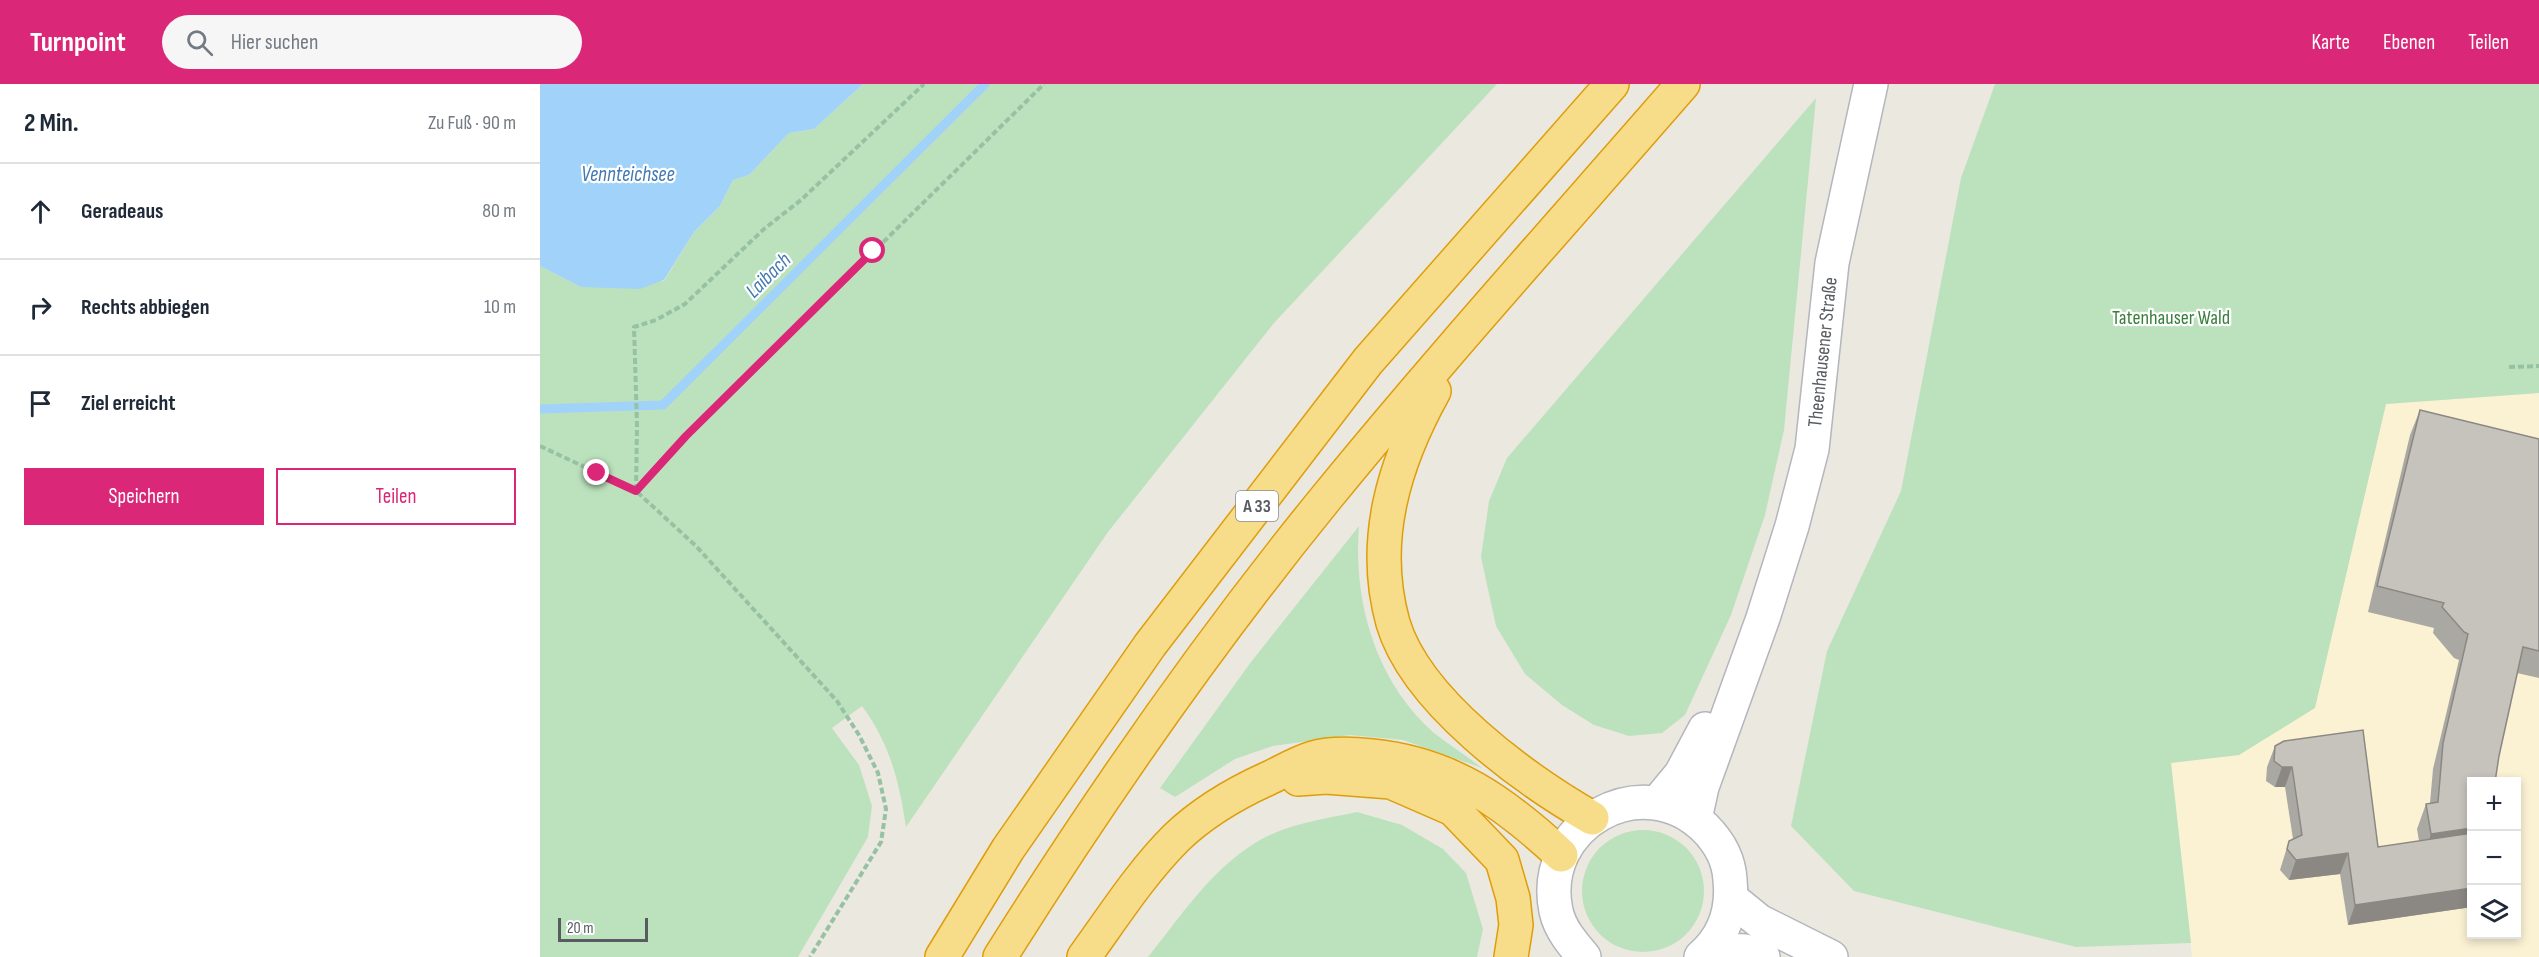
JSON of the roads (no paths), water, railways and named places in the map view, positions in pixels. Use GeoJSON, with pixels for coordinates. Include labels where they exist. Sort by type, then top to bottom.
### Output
{"type":"FeatureCollection","features":[{"type":"Feature","properties":{"kind":"highway","name":"A 33"},"geometry":{"type":"LineString","coordinates":[[942,957],[1008,849],[1144,654],[1259,503],[1368,361],[1612,84]]}},
{"type":"Feature","properties":{"kind":"highway","name":"A 33"},"geometry":{"type":"LineString","coordinates":[[1000,957],[1076,836],[1211,646],[1326,498],[1683,84]]}},
{"type":"Feature","properties":{"kind":"highway"},"geometry":{"type":"LineString","coordinates":[[1465,335],[1417,423],[1390,494],[1383,535],[1385,579],[1393,624],[1413,664],[1440,700],[1454,714],[1549,794],[1592,818]]}},
{"type":"Feature","properties":{"kind":"highway"},"geometry":{"type":"LineString","coordinates":[[1084,957],[1150,868],[1177,838],[1216,806],[1260,782],[1314,758],[1356,754],[1398,759],[1441,771],[1482,791],[1524,820],[1561,855]]}},
{"type":"Feature","properties":{"kind":"highway"},"geometry":{"type":"LineString","coordinates":[[1260,782],[1326,777],[1391,782],[1453,809],[1502,860],[1513,898],[1516,926],[1511,957]]}},
{"type":"Feature","properties":{"kind":"main road","name":"Theenhausener Straße"},"geometry":{"type":"LineString","coordinates":[[1695,819],[1702,787],[1763,618],[1792,525],[1812,449],[1832,264],[1871,84]]}},
{"type":"Feature","properties":{"kind":"main road","name":"Theenhausener Straße"},"geometry":{"type":"LineString","coordinates":[[1657,802],[1681,774],[1763,618]]}},
{"type":"Feature","properties":{"kind":"main road"},"geometry":{"type":"LineString","coordinates":[[1570,951],[1556,911],[1554,883],[1561,855],[1574,834],[1592,818],[1623,804],[1657,802],[1677,808],[1695,819],[1717,840],[1729,868],[1732,899],[1725,925],[1706,953]]}},
{"type":"Feature","properties":{"kind":"main road"},"geometry":{"type":"LineString","coordinates":[[1732,899],[1759,921],[1831,957]]}},
{"type":"Feature","properties":{"kind":"main road"},"geometry":{"type":"LineString","coordinates":[[1706,953],[1745,951],[1763,957]]}},
{"type":"Feature","properties":{"kind":"water","name":"Vennteichsee"},"geometry":{"type":"Polygon","coordinates":[[[540,84],[863,84],[814,129],[789,133],[749,175],[733,180],[720,206],[694,232],[664,280],[640,289],[581,287],[540,266],[540,84]]]}},
{"type":"Feature","properties":{"kind":"waterway","name":"Laibach"},"geometry":{"type":"LineString","coordinates":[[540,409],[663,405],[985,84]]}},
{"type":"Feature","properties":{"kind":"park label","name":"Tatenhauser Wald"},"geometry":{"type":"Point","coordinates":[2171,317]}}]}
